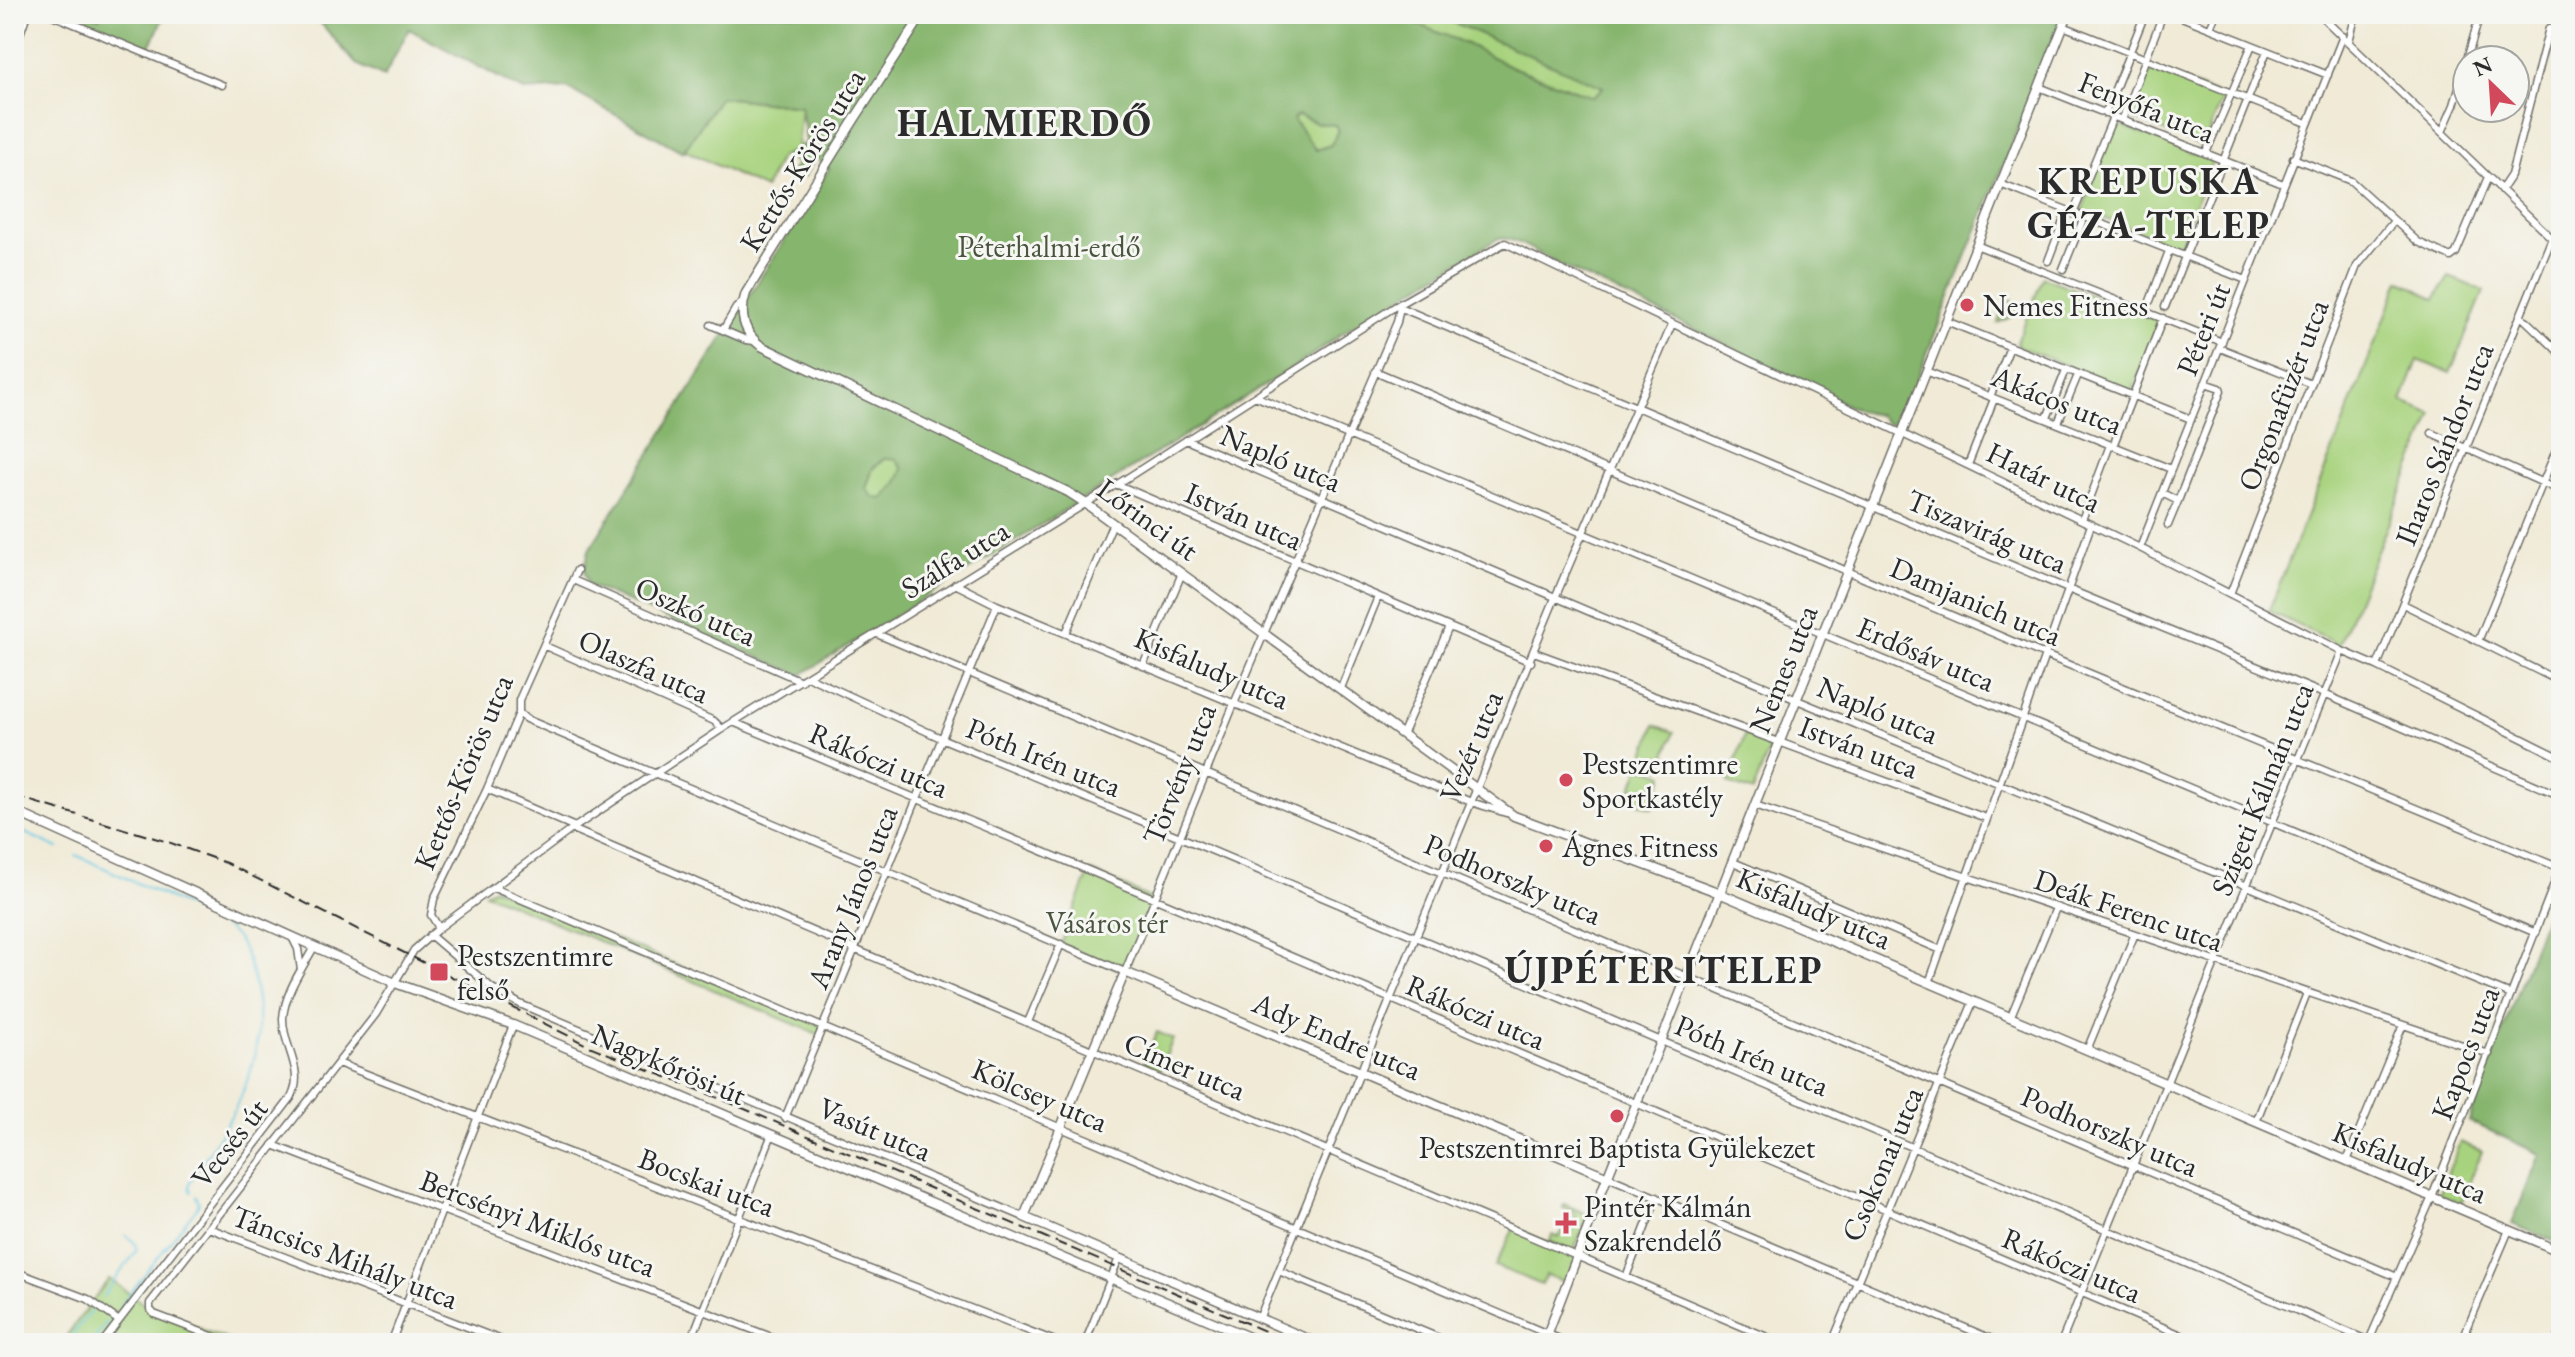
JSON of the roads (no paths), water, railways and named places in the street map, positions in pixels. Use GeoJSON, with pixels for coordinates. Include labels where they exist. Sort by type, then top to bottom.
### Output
{"type":"FeatureCollection","features":[{"type":"Feature","properties":{"kind":"street"},"geometry":{"type":"LineString","coordinates":[[14,51],[27,14]]}},
{"type":"Feature","properties":{"kind":"street"},"geometry":{"type":"LineString","coordinates":[[50,14],[222,85]]}},
{"type":"Feature","properties":{"kind":"street","name":"Kettős-Körös utca"},"geometry":{"type":"LineString","coordinates":[[723,330],[923,14]]}},
{"type":"Feature","properties":{"kind":"street","name":"Nemes utca"},"geometry":{"type":"LineString","coordinates":[[1546,1339],[2068,14]]}},
{"type":"Feature","properties":{"kind":"street"},"geometry":{"type":"LineString","coordinates":[[2105,114],[2145,14]]}},
{"type":"Feature","properties":{"kind":"street"},"geometry":{"type":"LineString","coordinates":[[2122,120],[2163,14]]}},
{"type":"Feature","properties":{"kind":"street"},"geometry":{"type":"LineString","coordinates":[[2174,14],[2328,75]]}},
{"type":"Feature","properties":{"kind":"street"},"geometry":{"type":"LineString","coordinates":[[2210,28],[2216,14]]}},
{"type":"Feature","properties":{"kind":"street"},"geometry":{"type":"LineString","coordinates":[[2319,14],[2561,247]]}},
{"type":"Feature","properties":{"kind":"street","name":"Péteri út"},"geometry":{"type":"LineString","coordinates":[[2140,548],[2307,123],[2356,14]]}},
{"type":"Feature","properties":{"kind":"street"},"geometry":{"type":"LineString","coordinates":[[2442,132],[2454,105],[2480,14]]}},
{"type":"Feature","properties":{"kind":"street"},"geometry":{"type":"LineString","coordinates":[[2063,26],[2307,123]]}},
{"type":"Feature","properties":{"kind":"street"},"geometry":{"type":"LineString","coordinates":[[2501,190],[2511,175],[2549,28]]}},
{"type":"Feature","properties":{"kind":"street"},"geometry":{"type":"LineString","coordinates":[[2206,153],[2252,45]]}},
{"type":"Feature","properties":{"kind":"street"},"geometry":{"type":"LineString","coordinates":[[2165,307],[2267,51]]}},
{"type":"Feature","properties":{"kind":"street","name":"Fenyőfa utca"},"geometry":{"type":"LineString","coordinates":[[2039,87],[2283,184]]}},
{"type":"Feature","properties":{"kind":"street"},"geometry":{"type":"LineString","coordinates":[[2048,261],[2113,117]]}},
{"type":"Feature","properties":{"kind":"street"},"geometry":{"type":"LineString","coordinates":[[2293,158],[2351,181],[2418,242],[2451,257],[2456,253],[2488,177]]}},
{"type":"Feature","properties":{"kind":"street"},"geometry":{"type":"LineString","coordinates":[[2000,184],[2246,280]]}},
{"type":"Feature","properties":{"kind":"street"},"geometry":{"type":"LineString","coordinates":[[2063,269],[2084,217]]}},
{"type":"Feature","properties":{"kind":"street","name":"Orgonafüzér utca"},"geometry":{"type":"LineString","coordinates":[[2230,594],[2357,266],[2394,221]]}},
{"type":"Feature","properties":{"kind":"street","name":"Iharos Sándor utca"},"geometry":{"type":"LineString","coordinates":[[2377,666],[2552,238]]}},
{"type":"Feature","properties":{"kind":"street","name":"Szálfa utca"},"geometry":{"type":"LineString","coordinates":[[439,928],[574,828],[722,729],[1505,243]]}},
{"type":"Feature","properties":{"kind":"street","name":"Határ utca"},"geometry":{"type":"LineString","coordinates":[[1505,243],[2140,548],[2342,651],[2561,757]]}},
{"type":"Feature","properties":{"kind":"street"},"geometry":{"type":"LineString","coordinates":[[1976,245],[2163,318],[2311,384]]}},
{"type":"Feature","properties":{"kind":"street"},"geometry":{"type":"LineString","coordinates":[[2150,301],[2169,251]]}},
{"type":"Feature","properties":{"kind":"street"},"geometry":{"type":"LineString","coordinates":[[743,302],[744,324],[755,341]]}},
{"type":"Feature","properties":{"kind":"street","name":"Törvény utca"},"geometry":{"type":"LineString","coordinates":[[1024,1217],[1234,704],[1397,322],[1398,307]]}},
{"type":"Feature","properties":{"kind":"street","name":"Tiszavirág utca"},"geometry":{"type":"LineString","coordinates":[[1398,307],[2561,796]]}},
{"type":"Feature","properties":{"kind":"street"},"geometry":{"type":"LineString","coordinates":[[2520,315],[2561,354]]}},
{"type":"Feature","properties":{"kind":"street"},"geometry":{"type":"LineString","coordinates":[[2082,520],[2163,318]]}},
{"type":"Feature","properties":{"kind":"street"},"geometry":{"type":"LineString","coordinates":[[1946,321],[2078,375],[2210,420]]}},
{"type":"Feature","properties":{"kind":"street","name":"Vezér utca"},"geometry":{"type":"LineString","coordinates":[[1259,1319],[1555,598],[1672,324]]}},
{"type":"Feature","properties":{"kind":"street"},"geometry":{"type":"LineString","coordinates":[[711,325],[755,341]]}},
{"type":"Feature","properties":{"kind":"street","name":"Lőrinci út"},"geometry":{"type":"LineString","coordinates":[[755,341],[783,358],[1085,503],[1514,816]]}},
{"type":"Feature","properties":{"kind":"street"},"geometry":{"type":"LineString","coordinates":[[1968,465],[2010,347]]}},
{"type":"Feature","properties":{"kind":"street"},"geometry":{"type":"LineString","coordinates":[[2047,418],[2066,370]]}},
{"type":"Feature","properties":{"kind":"street","name":"Damjanich utca"},"geometry":{"type":"LineString","coordinates":[[1375,371],[2045,655],[2561,867]]}},
{"type":"Feature","properties":{"kind":"street","name":"Akácos utca"},"geometry":{"type":"LineString","coordinates":[[1926,371],[2171,469]]}},
{"type":"Feature","properties":{"kind":"street"},"geometry":{"type":"LineString","coordinates":[[2058,423],[2078,375]]}},
{"type":"Feature","properties":{"kind":"street"},"geometry":{"type":"LineString","coordinates":[[2168,525],[2221,389],[2205,383]]}},
{"type":"Feature","properties":{"kind":"street","name":"Erdősáv utca"},"geometry":{"type":"LineString","coordinates":[[1255,396],[2536,933]]}},
{"type":"Feature","properties":{"kind":"street"},"geometry":{"type":"LineString","coordinates":[[2432,433],[2561,491]]}},
{"type":"Feature","properties":{"kind":"street"},"geometry":{"type":"LineString","coordinates":[[2479,639],[2561,438]]}},
{"type":"Feature","properties":{"kind":"street","name":"Napló utca"},"geometry":{"type":"LineString","coordinates":[[1186,440],[1797,700],[2511,995]]}},
{"type":"Feature","properties":{"kind":"street"},"geometry":{"type":"LineString","coordinates":[[2176,456],[2193,463]]}},
{"type":"Feature","properties":{"kind":"street","name":"István utca"},"geometry":{"type":"LineString","coordinates":[[1116,484],[1531,662]]}},
{"type":"Feature","properties":{"kind":"street"},"geometry":{"type":"LineString","coordinates":[[2162,493],[2178,501]]}},
{"type":"Feature","properties":{"kind":"street"},"geometry":{"type":"LineString","coordinates":[[1066,633],[1113,523]]}},
{"type":"Feature","properties":{"kind":"street"},"geometry":{"type":"LineString","coordinates":[[1929,983],[2091,525]]}},
{"type":"Feature","properties":{"kind":"street","name":"Kettős-Körös utca"},"geometry":{"type":"LineString","coordinates":[[439,928],[431,915],[434,899],[487,789],[519,713],[519,700],[577,570]]}},
{"type":"Feature","properties":{"kind":"street"},"geometry":{"type":"LineString","coordinates":[[1143,666],[1182,573]]}},
{"type":"Feature","properties":{"kind":"street","name":"Oszkó utca"},"geometry":{"type":"LineString","coordinates":[[573,580],[801,681]]}},
{"type":"Feature","properties":{"kind":"street","name":"Kisfaludy utca"},"geometry":{"type":"LineString","coordinates":[[955,584],[997,605],[1471,802],[1721,894],[2561,1252]]}},
{"type":"Feature","properties":{"kind":"street"},"geometry":{"type":"LineString","coordinates":[[1341,688],[1378,597]]}},
{"type":"Feature","properties":{"kind":"street"},"geometry":{"type":"LineString","coordinates":[[2403,604],[2558,680],[2561,662]]}},
{"type":"Feature","properties":{"kind":"street","name":"Arany János utca"},"geometry":{"type":"LineString","coordinates":[[785,1118],[997,605]]}},
{"type":"Feature","properties":{"kind":"street"},"geometry":{"type":"LineString","coordinates":[[1403,733],[1449,627]]}},
{"type":"Feature","properties":{"kind":"street","name":"Podhorszky utca"},"geometry":{"type":"LineString","coordinates":[[877,634],[2397,1277]]}},
{"type":"Feature","properties":{"kind":"street","name":"Olaszfa utca"},"geometry":{"type":"LineString","coordinates":[[545,646],[714,721],[722,729]]}},
{"type":"Feature","properties":{"kind":"street","name":"Szigeti Kálmán utca"},"geometry":{"type":"LineString","coordinates":[[2061,1343],[2342,651]]}},
{"type":"Feature","properties":{"kind":"street","name":"István utca"},"geometry":{"type":"LineString","coordinates":[[1534,652],[1986,818]]}},
{"type":"Feature","properties":{"kind":"street","name":"Póth Irén utca"},"geometry":{"type":"LineString","coordinates":[[809,677],[943,739],[2369,1342]]}},
{"type":"Feature","properties":{"kind":"street","name":"Ady Endre utca"},"geometry":{"type":"LineString","coordinates":[[519,713],[654,773],[2001,1343]]}},
{"type":"Feature","properties":{"kind":"street","name":"Rákóczi utca"},"geometry":{"type":"LineString","coordinates":[[733,722],[2200,1343]]}},
{"type":"Feature","properties":{"kind":"street","name":"Címer utca"},"geometry":{"type":"LineString","coordinates":[[487,789],[854,950],[1781,1343]]}},
{"type":"Feature","properties":{"kind":"street","name":"Deák Ferenc utca"},"geometry":{"type":"LineString","coordinates":[[1755,805],[2489,1054]]}},
{"type":"Feature","properties":{"kind":"street","name":"Nagykőrösi út"},"geometry":{"type":"LineString","coordinates":[[14,811],[395,983],[513,1025],[1263,1343]]}},
{"type":"Feature","properties":{"kind":"street"},"geometry":{"type":"LineString","coordinates":[[1733,862],[1941,950]]}},
{"type":"Feature","properties":{"kind":"street","name":"Kapocs utca"},"geometry":{"type":"LineString","coordinates":[[2369,1342],[2432,1197],[2561,867]]}},
{"type":"Feature","properties":{"kind":"street","name":"Kölcsey utca"},"geometry":{"type":"LineString","coordinates":[[494,888],[1296,1227],[1546,1339],[1569,1343]]}},
{"type":"Feature","properties":{"kind":"street"},"geometry":{"type":"LineString","coordinates":[[2010,1018],[2056,908]]}},
{"type":"Feature","properties":{"kind":"street"},"geometry":{"type":"LineString","coordinates":[[230,1343],[154,1314],[149,1307],[151,1301],[376,1014],[410,956],[439,928]]}},
{"type":"Feature","properties":{"kind":"street","name":"Vasút utca"},"geometry":{"type":"LineString","coordinates":[[430,935],[487,984],[511,1000],[1317,1343]]}},
{"type":"Feature","properties":{"kind":"street"},"geometry":{"type":"LineString","coordinates":[[2087,1050],[2134,936]]}},
{"type":"Feature","properties":{"kind":"street"},"geometry":{"type":"LineString","coordinates":[[292,937],[298,949],[301,970]]}},
{"type":"Feature","properties":{"kind":"street"},"geometry":{"type":"LineString","coordinates":[[1028,1022],[1061,944]]}},
{"type":"Feature","properties":{"kind":"street","name":"Vecsés út"},"geometry":{"type":"LineString","coordinates":[[102,1343],[296,1089],[297,1071],[285,1037],[283,1020],[287,998],[314,947]]}},
{"type":"Feature","properties":{"kind":"street"},"geometry":{"type":"LineString","coordinates":[[2256,1122],[2307,993]]}},
{"type":"Feature","properties":{"kind":"street","name":"Csokonai utca"},"geometry":{"type":"LineString","coordinates":[[1832,1343],[1973,1002]]}},
{"type":"Feature","properties":{"kind":"street"},"geometry":{"type":"LineString","coordinates":[[391,1343],[513,1025]]}},
{"type":"Feature","properties":{"kind":"street"},"geometry":{"type":"LineString","coordinates":[[2347,1161],[2403,1025]]}},
{"type":"Feature","properties":{"kind":"street","name":"Bocskai utca"},"geometry":{"type":"LineString","coordinates":[[338,1063],[1060,1343]]}},
{"type":"Feature","properties":{"kind":"street"},"geometry":{"type":"LineString","coordinates":[[690,1343],[772,1133]]}},
{"type":"Feature","properties":{"kind":"street","name":"Bercsényi Miklós utca"},"geometry":{"type":"LineString","coordinates":[[273,1145],[787,1343]]}},
{"type":"Feature","properties":{"kind":"street"},"geometry":{"type":"LineString","coordinates":[[1626,1277],[1657,1197]]}},
{"type":"Feature","properties":{"kind":"street","name":"Táncsics Mihály utca"},"geometry":{"type":"LineString","coordinates":[[209,1228],[509,1343]]}},
{"type":"Feature","properties":{"kind":"street"},"geometry":{"type":"LineString","coordinates":[[2461,1343],[2509,1230]]}},
{"type":"Feature","properties":{"kind":"street"},"geometry":{"type":"LineString","coordinates":[[1085,1343],[1119,1258]]}},
{"type":"Feature","properties":{"kind":"street"},"geometry":{"type":"LineString","coordinates":[[14,1271],[88,1299],[119,1321]]}},
{"type":"Feature","properties":{"kind":"street"},"geometry":{"type":"LineString","coordinates":[[1279,1271],[1451,1343]]}},
{"type":"Feature","properties":{"kind":"street"},"geometry":{"type":"LineString","coordinates":[[2556,1343],[2561,1331]]}},
{"type":"Feature","properties":{"kind":"waterway"},"geometry":{"type":"LineString","coordinates":[[14,24],[16,18]]}},
{"type":"Feature","properties":{"kind":"waterway"},"geometry":{"type":"LineString","coordinates":[[14,828],[58,848]]}},
{"type":"Feature","properties":{"kind":"waterway"},"geometry":{"type":"LineString","coordinates":[[76,855],[210,917],[233,935],[246,955],[258,1005],[254,1059],[235,1109],[190,1182],[191,1192]]}},
{"type":"Feature","properties":{"kind":"waterway"},"geometry":{"type":"LineString","coordinates":[[120,1306],[198,1206],[196,1196]]}},
{"type":"Feature","properties":{"kind":"waterway"},"geometry":{"type":"LineString","coordinates":[[103,1296],[137,1250],[134,1242],[125,1235]]}},
{"type":"Feature","properties":{"kind":"waterway"},"geometry":{"type":"LineString","coordinates":[[66,1343],[92,1310]]}},
{"type":"Feature","properties":{"kind":"waterway"},"geometry":{"type":"LineString","coordinates":[[91,1343],[107,1322]]}},
{"type":"Feature","properties":{"kind":"railway"},"geometry":{"type":"LineString","coordinates":[[14,796],[168,842],[226,863],[589,1046],[726,1101],[1293,1343]]}},
{"type":"Feature","properties":{"kind":"place","name":"Nemes Fitness"},"geometry":{"type":"Point","coordinates":[1967,305]}},
{"type":"Feature","properties":{"kind":"place","name":"Pestszentimre Sportkastély"},"geometry":{"type":"Point","coordinates":[1566,780]}},
{"type":"Feature","properties":{"kind":"place","name":"Ágnes Fitness"},"geometry":{"type":"Point","coordinates":[1546,846]}},
{"type":"Feature","properties":{"kind":"place","name":"Pestszentimre felső"},"geometry":{"type":"Point","coordinates":[439,972]}},
{"type":"Feature","properties":{"kind":"place","name":"Pestszentimrei Baptista Gyülekezet"},"geometry":{"type":"Point","coordinates":[1617,1116]}},
{"type":"Feature","properties":{"kind":"place","name":"Pintér Kálmán Szakrendelő"},"geometry":{"type":"Point","coordinates":[1566,1223]}},
{"type":"Feature","properties":{"kind":"district","name":"HALMIERDŐ"},"geometry":{"type":"Point","coordinates":[1025,122]}},
{"type":"Feature","properties":{"kind":"district","name":"KREPUSKA GÉZA-TELEP"},"geometry":{"type":"Point","coordinates":[2149,202]}},
{"type":"Feature","properties":{"kind":"district","name":"ÚJPÉTERITELEP"},"geometry":{"type":"Point","coordinates":[1664,969]}},
{"type":"Feature","properties":{"kind":"park label","name":"Péterhalmi-erdő"},"geometry":{"type":"Point","coordinates":[1049,246]}},
{"type":"Feature","properties":{"kind":"park label","name":"Vásáros tér"},"geometry":{"type":"Point","coordinates":[1107,922]}}]}
